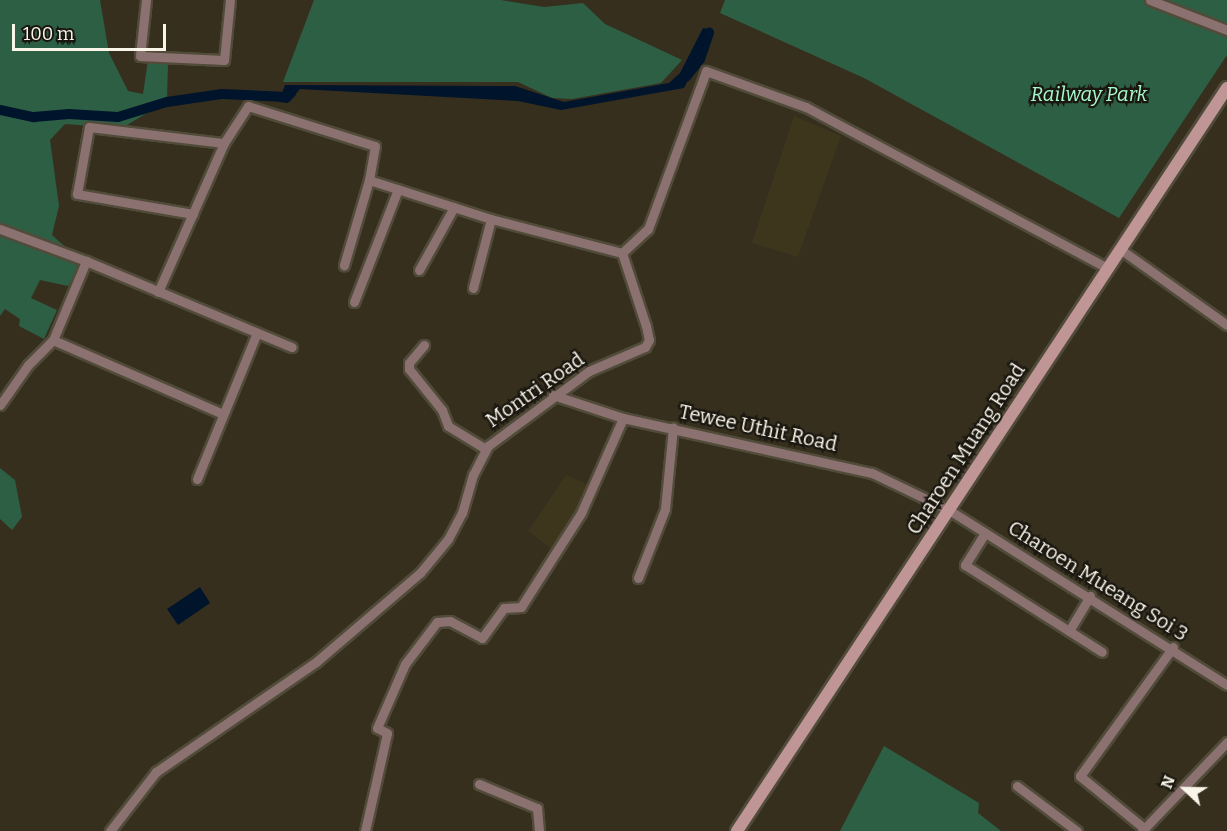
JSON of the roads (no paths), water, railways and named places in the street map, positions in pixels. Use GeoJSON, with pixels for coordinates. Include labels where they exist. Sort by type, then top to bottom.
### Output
{"type":"FeatureCollection","features":[{"type":"Feature","properties":{"kind":"main road","name":"Charoen Muang Road"},"geometry":{"type":"LineString","coordinates":[[737,831],[1227,88]]}},
{"type":"Feature","properties":{"kind":"street"},"geometry":{"type":"LineString","coordinates":[[146,0],[140,56],[224,60],[230,0]]}},
{"type":"Feature","properties":{"kind":"street"},"geometry":{"type":"LineString","coordinates":[[1150,0],[1227,30]]}},
{"type":"Feature","properties":{"kind":"street"},"geometry":{"type":"LineString","coordinates":[[369,180],[491,219],[622,253],[648,229],[706,71],[806,107],[1108,268]]}},
{"type":"Feature","properties":{"kind":"street"},"geometry":{"type":"LineString","coordinates":[[158,292],[224,142],[248,106],[375,146],[369,180],[344,265]]}},
{"type":"Feature","properties":{"kind":"street"},"geometry":{"type":"LineString","coordinates":[[193,214],[77,194],[89,127],[224,142]]}},
{"type":"Feature","properties":{"kind":"street"},"geometry":{"type":"LineString","coordinates":[[354,302],[398,189]]}},
{"type":"Feature","properties":{"kind":"street"},"geometry":{"type":"LineString","coordinates":[[419,270],[454,207]]}},
{"type":"Feature","properties":{"kind":"street"},"geometry":{"type":"LineString","coordinates":[[473,288],[491,219]]}},
{"type":"Feature","properties":{"kind":"street"},"geometry":{"type":"LineString","coordinates":[[0,229],[86,261],[292,347]]}},
{"type":"Feature","properties":{"kind":"street"},"geometry":{"type":"LineString","coordinates":[[1120,249],[1227,326]]}},
{"type":"Feature","properties":{"kind":"street","name":"Montri Road"},"geometry":{"type":"LineString","coordinates":[[110,831],[156,772],[316,662],[420,573],[458,522],[486,449],[553,395],[589,371],[648,344],[646,326],[622,253]]}},
{"type":"Feature","properties":{"kind":"street"},"geometry":{"type":"LineString","coordinates":[[0,405],[28,365],[53,340],[86,261]]}},
{"type":"Feature","properties":{"kind":"street"},"geometry":{"type":"LineString","coordinates":[[197,479],[257,333]]}},
{"type":"Feature","properties":{"kind":"street"},"geometry":{"type":"LineString","coordinates":[[53,340],[223,414]]}},
{"type":"Feature","properties":{"kind":"street"},"geometry":{"type":"LineString","coordinates":[[424,345],[409,363],[409,369],[442,410],[448,426],[486,449]]}},
{"type":"Feature","properties":{"kind":"street","name":"Tewee Uthit Road"},"geometry":{"type":"LineString","coordinates":[[553,395],[623,418],[673,427],[872,473],[949,510]]}},
{"type":"Feature","properties":{"kind":"street"},"geometry":{"type":"LineString","coordinates":[[365,831],[387,734],[377,728],[405,664],[437,622],[450,621],[483,638],[504,609],[521,607],[581,513],[623,418]]}},
{"type":"Feature","properties":{"kind":"street"},"geometry":{"type":"LineString","coordinates":[[638,578],[665,509],[673,427]]}},
{"type":"Feature","properties":{"kind":"street","name":"Charoen Mueang Soi 3"},"geometry":{"type":"LineString","coordinates":[[949,510],[1173,647],[1227,685]]}},
{"type":"Feature","properties":{"kind":"street"},"geometry":{"type":"LineString","coordinates":[[985,533],[965,565],[1102,652]]}},
{"type":"Feature","properties":{"kind":"street"},"geometry":{"type":"LineString","coordinates":[[1069,631],[1090,596]]}},
{"type":"Feature","properties":{"kind":"street"},"geometry":{"type":"LineString","coordinates":[[1173,647],[1080,776],[1143,830],[1227,742]]}},
{"type":"Feature","properties":{"kind":"street"},"geometry":{"type":"LineString","coordinates":[[479,784],[537,808],[539,831]]}},
{"type":"Feature","properties":{"kind":"street"},"geometry":{"type":"LineString","coordinates":[[1017,786],[1077,831]]}},
{"type":"Feature","properties":{"kind":"water"},"geometry":{"type":"Polygon","coordinates":[[[703,28],[713,30],[684,88],[561,110],[518,101],[300,89],[288,103],[279,102],[285,85],[515,86],[564,102],[669,83],[680,73],[703,28]]]}},
{"type":"Feature","properties":{"kind":"water"},"geometry":{"type":"Polygon","coordinates":[[[200,587],[210,603],[178,625],[167,609],[200,587]]]}},
{"type":"Feature","properties":{"kind":"waterway"},"geometry":{"type":"LineString","coordinates":[[686,77],[700,59],[709,33]]}},
{"type":"Feature","properties":{"kind":"waterway"},"geometry":{"type":"LineString","coordinates":[[0,110],[34,117],[69,114],[118,117],[167,102],[222,94],[287,97],[291,93]]}},
{"type":"Feature","properties":{"kind":"park label","name":"Railway Park"},"geometry":{"type":"Point","coordinates":[1089,94]}}]}
